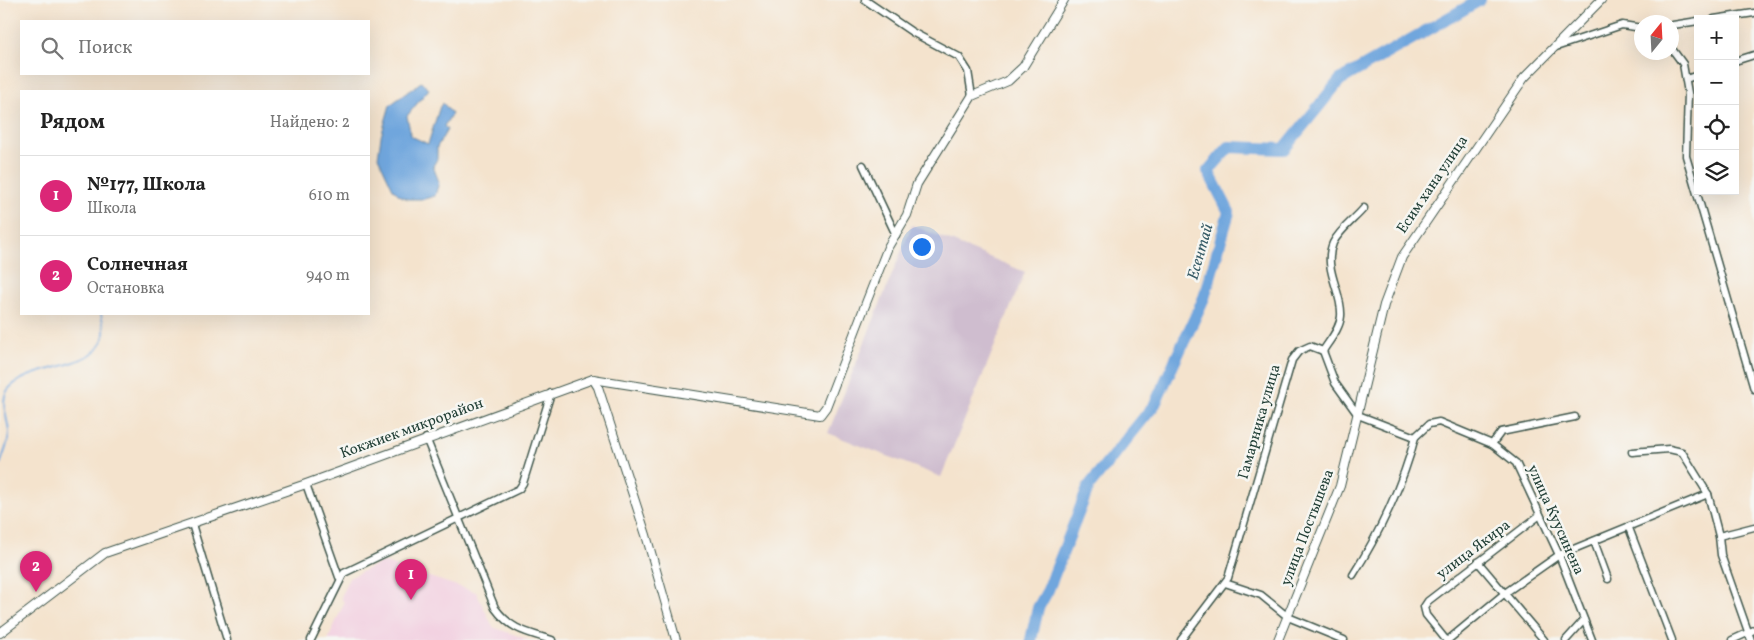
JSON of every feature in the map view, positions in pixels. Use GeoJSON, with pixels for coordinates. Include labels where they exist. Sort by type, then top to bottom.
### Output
{"type":"FeatureCollection","features":[{"type":"Feature","properties":{"kind":"street"},"geometry":{"type":"LineString","coordinates":[[865,0],[912,32],[959,57],[968,71],[972,96]]}},
{"type":"Feature","properties":{"kind":"street"},"geometry":{"type":"LineString","coordinates":[[593,379],[820,415],[826,407],[888,247],[907,215],[917,184],[972,96],[1008,81],[1023,67],[1064,0]]}},
{"type":"Feature","properties":{"kind":"street","name":"Есим хана улица"},"geometry":{"type":"LineString","coordinates":[[1357,419],[1384,305],[1402,257],[1524,78],[1550,49],[1601,0]]}},
{"type":"Feature","properties":{"kind":"street"},"geometry":{"type":"LineString","coordinates":[[1739,16],[1754,13]]}},
{"type":"Feature","properties":{"kind":"street"},"geometry":{"type":"LineString","coordinates":[[1679,23],[1694,21]]}},
{"type":"Feature","properties":{"kind":"street"},"geometry":{"type":"LineString","coordinates":[[1550,49],[1622,25],[1634,27]]}},
{"type":"Feature","properties":{"kind":"street"},"geometry":{"type":"LineString","coordinates":[[1738,60],[1754,55]]}},
{"type":"Feature","properties":{"kind":"street"},"geometry":{"type":"LineString","coordinates":[[1679,58],[1683,64],[1688,93],[1686,156],[1754,388]]}},
{"type":"Feature","properties":{"kind":"street"},"geometry":{"type":"LineString","coordinates":[[1686,80],[1694,77]]}},
{"type":"Feature","properties":{"kind":"street"},"geometry":{"type":"LineString","coordinates":[[863,165],[896,235]]}},
{"type":"Feature","properties":{"kind":"street"},"geometry":{"type":"LineString","coordinates":[[1353,575],[1371,546],[1409,459],[1415,437],[1357,419],[1335,383],[1323,351],[1339,326],[1341,316],[1332,277],[1331,255],[1333,243],[1364,208]]}},
{"type":"Feature","properties":{"kind":"street","name":"Гамарника улица"},"geometry":{"type":"LineString","coordinates":[[1181,640],[1225,583],[1292,360],[1299,351],[1310,346],[1323,351]]}},
{"type":"Feature","properties":{"kind":"street"},"geometry":{"type":"LineString","coordinates":[[593,379],[598,387],[646,535],[676,640]]}},
{"type":"Feature","properties":{"kind":"street","name":"Кокжиек микрорайон"},"geometry":{"type":"LineString","coordinates":[[0,633],[105,554],[306,484],[426,438],[593,379]]}},
{"type":"Feature","properties":{"kind":"street"},"geometry":{"type":"LineString","coordinates":[[311,640],[344,572],[519,489],[523,483],[551,393]]}},
{"type":"Feature","properties":{"kind":"street"},"geometry":{"type":"LineString","coordinates":[[1492,444],[1501,432],[1575,417]]}},
{"type":"Feature","properties":{"kind":"street","name":"улица Постышева"},"geometry":{"type":"LineString","coordinates":[[1278,640],[1335,503],[1357,419]]}},
{"type":"Feature","properties":{"kind":"street","name":"улица Куусинена"},"geometry":{"type":"LineString","coordinates":[[1415,437],[1429,424],[1439,422],[1492,444],[1520,468],[1559,555],[1592,640]]}},
{"type":"Feature","properties":{"kind":"street"},"geometry":{"type":"LineString","coordinates":[[426,438],[491,601],[505,622],[518,630],[552,640]]}},
{"type":"Feature","properties":{"kind":"street"},"geometry":{"type":"LineString","coordinates":[[1632,452],[1669,449],[1682,452],[1708,494],[1719,536],[1723,562],[1751,632],[1751,640]]}},
{"type":"Feature","properties":{"kind":"street"},"geometry":{"type":"LineString","coordinates":[[306,484],[340,577]]}},
{"type":"Feature","properties":{"kind":"street"},"geometry":{"type":"LineString","coordinates":[[1447,640],[1505,593],[1559,555],[1629,528],[1708,494]]}},
{"type":"Feature","properties":{"kind":"street","name":"улица Якира"},"geometry":{"type":"LineString","coordinates":[[1447,640],[1426,615],[1424,607],[1428,601],[1540,515]]}},
{"type":"Feature","properties":{"kind":"street"},"geometry":{"type":"LineString","coordinates":[[192,524],[227,640]]}},
{"type":"Feature","properties":{"kind":"street"},"geometry":{"type":"LineString","coordinates":[[1719,536],[1754,527]]}},
{"type":"Feature","properties":{"kind":"street"},"geometry":{"type":"LineString","coordinates":[[1629,528],[1672,640]]}},
{"type":"Feature","properties":{"kind":"street"},"geometry":{"type":"LineString","coordinates":[[1594,541],[1608,579]]}},
{"type":"Feature","properties":{"kind":"street"},"geometry":{"type":"LineString","coordinates":[[1478,562],[1544,640]]}},
{"type":"Feature","properties":{"kind":"street"},"geometry":{"type":"LineString","coordinates":[[1225,583],[1261,595],[1288,617],[1344,640]]}},
{"type":"Feature","properties":{"kind":"street"},"geometry":{"type":"LineString","coordinates":[[1566,640],[1584,620]]}},
{"type":"Feature","properties":{"kind":"street"},"geometry":{"type":"LineString","coordinates":[[1732,640],[1751,632]]}},
{"type":"Feature","properties":{"kind":"shaded area"},"geometry":{"type":"Polygon","coordinates":[[[912,225],[1025,272],[941,477],[828,433],[912,225]]]}},
{"type":"Feature","properties":{"kind":"shaded area"},"geometry":{"type":"Polygon","coordinates":[[[382,562],[476,592],[493,627],[529,640],[328,640],[344,603],[341,597],[349,578],[382,562]]]}},
{"type":"Feature","properties":{"kind":"water"},"geometry":{"type":"Polygon","coordinates":[[[421,82],[429,89],[407,116],[411,136],[428,144],[440,106],[443,103],[452,114],[444,126],[447,130],[437,147],[437,159],[433,166],[439,182],[435,196],[424,199],[408,199],[400,196],[393,189],[378,157],[381,136],[390,105],[421,82]]]}},
{"type":"Feature","properties":{"kind":"waterway","name":"Есентай"},"geometry":{"type":"LineString","coordinates":[[1031,640],[1038,608],[1048,590],[1089,486],[1155,404],[1204,298],[1229,212],[1208,171],[1229,147],[1284,149],[1340,80],[1480,0]]}},
{"type":"Feature","properties":{"kind":"waterway"},"geometry":{"type":"LineString","coordinates":[[0,465],[9,436],[4,406],[7,391],[17,382],[30,375],[77,361],[90,355],[100,346],[104,333],[101,315]]}},
{"type":"Feature","properties":{"kind":"place","name":"Солнечная"},"geometry":{"type":"Point","coordinates":[36,592]}},
{"type":"Feature","properties":{"kind":"place","name":"№177, Школа"},"geometry":{"type":"Point","coordinates":[411,600]}}]}
